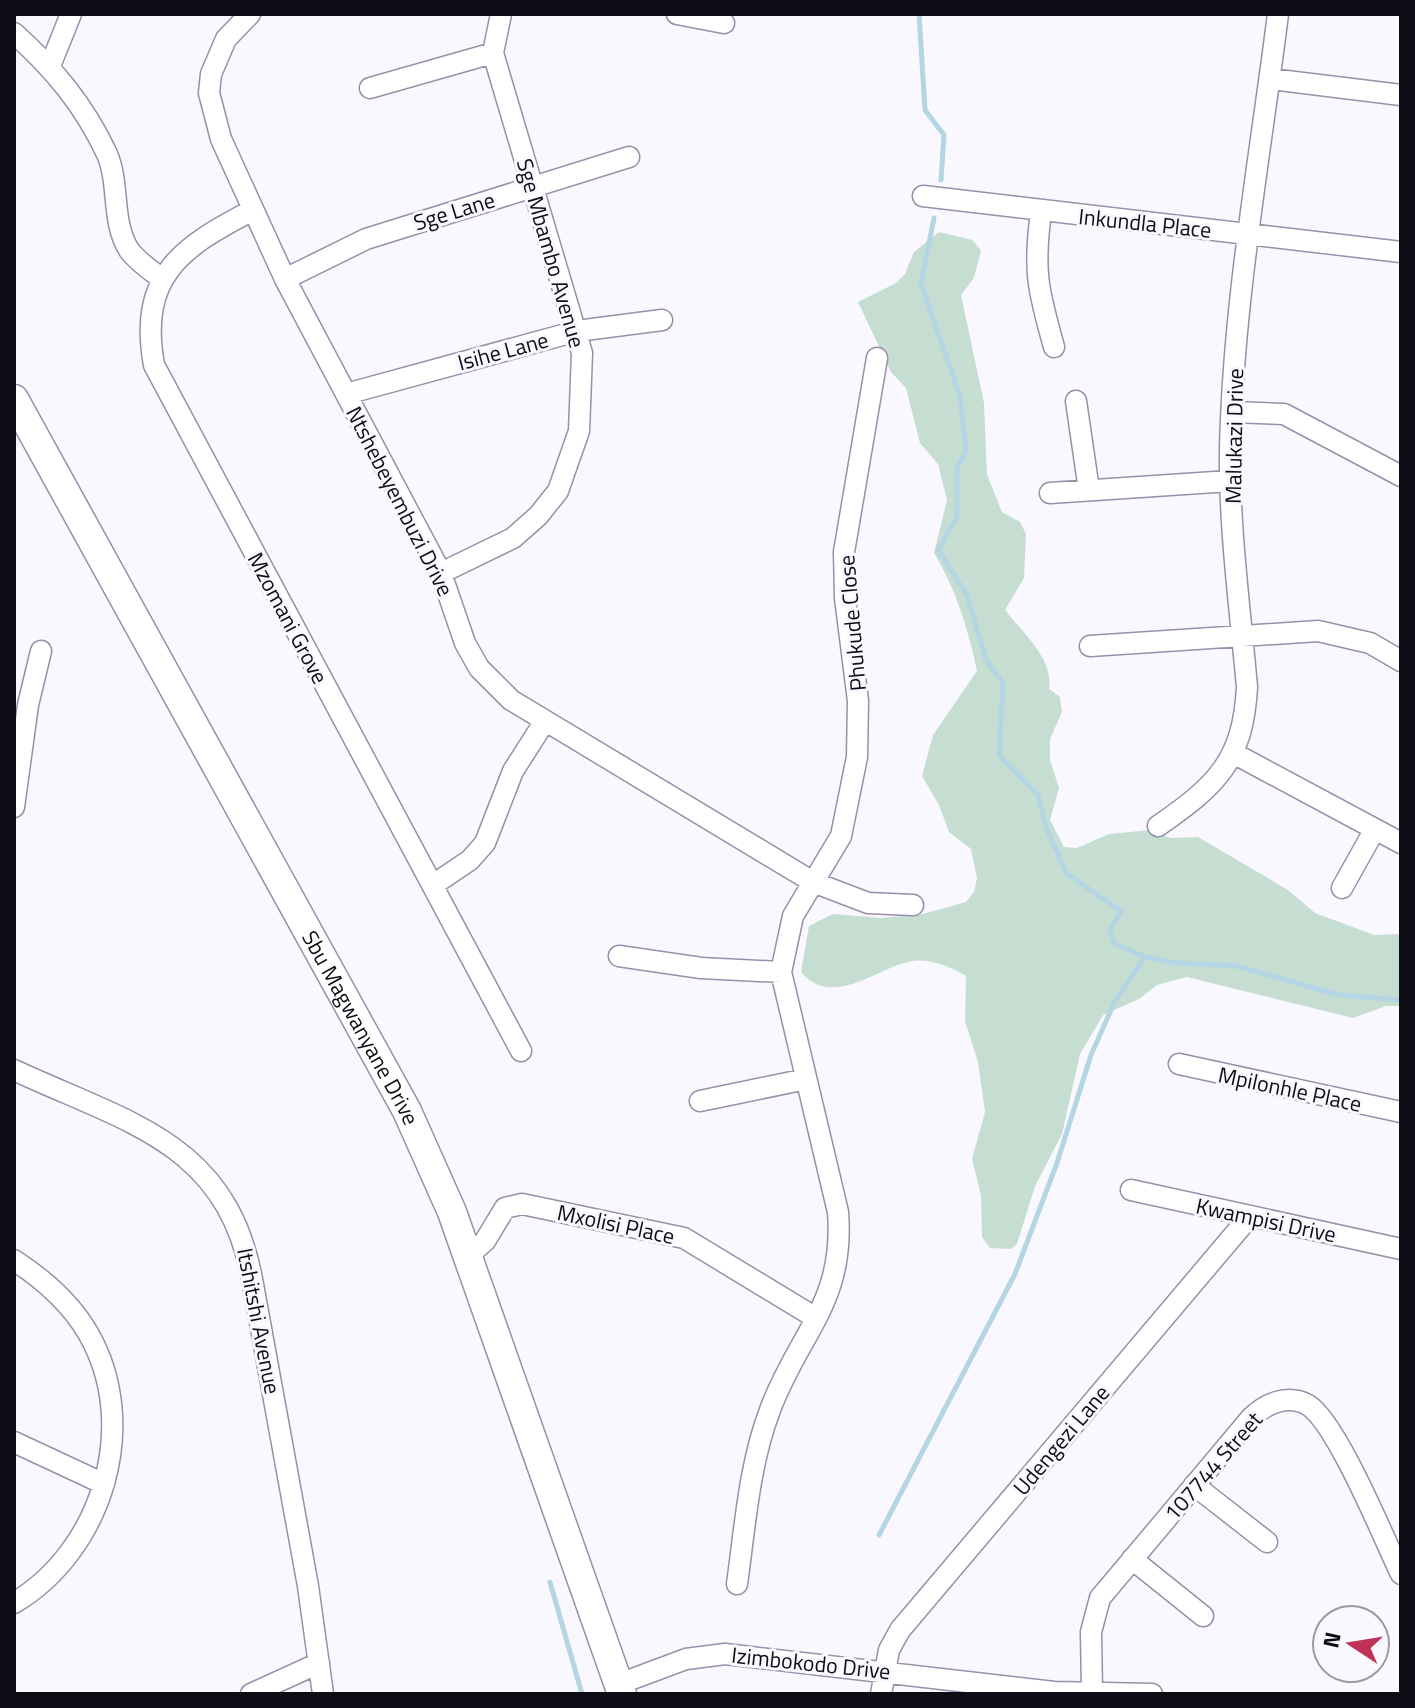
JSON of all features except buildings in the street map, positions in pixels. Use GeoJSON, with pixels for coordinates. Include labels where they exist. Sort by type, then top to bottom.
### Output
{"type":"FeatureCollection","features":[{"type":"Feature","properties":{"kind":"main road","name":"Sbu Magwanyane Drive"},"geometry":{"type":"LineString","coordinates":[[14,399],[407,1111],[468,1256],[621,1689]]}},
{"type":"Feature","properties":{"kind":"street"},"geometry":{"type":"LineString","coordinates":[[50,66],[71,14]]}},
{"type":"Feature","properties":{"kind":"street","name":"Ntshebeyembuzi Drive"},"geometry":{"type":"LineString","coordinates":[[250,14],[226,39],[213,66],[209,93],[221,139],[285,279],[441,573],[465,643],[479,668],[511,700],[813,882],[868,903],[913,905]]}},
{"type":"Feature","properties":{"kind":"street","name":"Sge Mbambo Avenue"},"geometry":{"type":"LineString","coordinates":[[441,573],[513,538],[538,516],[558,491],[579,431],[583,383],[577,331],[493,53],[501,14]]}},
{"type":"Feature","properties":{"kind":"street"},"geometry":{"type":"LineString","coordinates":[[677,14],[724,23]]}},
{"type":"Feature","properties":{"kind":"street","name":"Malukazi Drive"},"geometry":{"type":"LineString","coordinates":[[1158,826],[1202,793],[1235,754],[1245,712],[1230,481],[1232,412],[1250,234],[1278,14]]}},
{"type":"Feature","properties":{"kind":"street"},"geometry":{"type":"LineString","coordinates":[[14,33],[50,66],[79,101],[112,167],[118,218],[129,249],[161,278]]}},
{"type":"Feature","properties":{"kind":"street"},"geometry":{"type":"LineString","coordinates":[[370,88],[493,53]]}},
{"type":"Feature","properties":{"kind":"street"},"geometry":{"type":"LineString","coordinates":[[1270,79],[1401,95]]}},
{"type":"Feature","properties":{"kind":"street","name":"Sge Lane"},"geometry":{"type":"LineString","coordinates":[[285,279],[366,239],[629,157]]}},
{"type":"Feature","properties":{"kind":"street","name":"Inkundla Place"},"geometry":{"type":"LineString","coordinates":[[923,196],[1401,252]]}},
{"type":"Feature","properties":{"kind":"street","name":"Mzomani Grove"},"geometry":{"type":"LineString","coordinates":[[253,210],[204,236],[178,257],[161,278],[152,303],[149,337],[154,365],[521,1051]]}},
{"type":"Feature","properties":{"kind":"street"},"geometry":{"type":"LineString","coordinates":[[1041,212],[1036,282],[1054,347]]}},
{"type":"Feature","properties":{"kind":"street","name":"Isihe Lane"},"geometry":{"type":"LineString","coordinates":[[346,394],[577,331],[662,320]]}},
{"type":"Feature","properties":{"kind":"street","name":"Phukude Close"},"geometry":{"type":"LineString","coordinates":[[813,882],[841,836],[857,757],[858,701],[845,598],[844,552],[877,358]]}},
{"type":"Feature","properties":{"kind":"street"},"geometry":{"type":"LineString","coordinates":[[1076,401],[1089,490]]}},
{"type":"Feature","properties":{"kind":"street"},"geometry":{"type":"LineString","coordinates":[[1232,412],[1284,414],[1401,476]]}},
{"type":"Feature","properties":{"kind":"street"},"geometry":{"type":"LineString","coordinates":[[1050,493],[1230,481]]}},
{"type":"Feature","properties":{"kind":"street"},"geometry":{"type":"LineString","coordinates":[[1090,646],[1293,630],[1336,633],[1370,643],[1401,661]]}},
{"type":"Feature","properties":{"kind":"street"},"geometry":{"type":"LineString","coordinates":[[14,807],[28,705],[41,651]]}},
{"type":"Feature","properties":{"kind":"street"},"geometry":{"type":"LineString","coordinates":[[433,885],[470,860],[485,843],[513,771],[545,721]]}},
{"type":"Feature","properties":{"kind":"street"},"geometry":{"type":"LineString","coordinates":[[1235,754],[1401,843]]}},
{"type":"Feature","properties":{"kind":"street"},"geometry":{"type":"LineString","coordinates":[[1342,888],[1375,829]]}},
{"type":"Feature","properties":{"kind":"street"},"geometry":{"type":"LineString","coordinates":[[737,1584],[763,1432],[776,1395],[833,1285],[840,1231],[781,972],[793,916],[813,882]]}},
{"type":"Feature","properties":{"kind":"street"},"geometry":{"type":"LineString","coordinates":[[619,956],[701,968],[781,972]]}},
{"type":"Feature","properties":{"kind":"street","name":"Mpilonhle Place"},"geometry":{"type":"LineString","coordinates":[[1179,1064],[1401,1112]]}},
{"type":"Feature","properties":{"kind":"street","name":"Itshitshi Avenue"},"geometry":{"type":"LineString","coordinates":[[14,1070],[157,1137],[190,1158],[232,1210],[245,1240],[250,1266],[323,1694]]}},
{"type":"Feature","properties":{"kind":"street"},"geometry":{"type":"LineString","coordinates":[[700,1101],[806,1079]]}},
{"type":"Feature","properties":{"kind":"street","name":"Kwampisi Drive"},"geometry":{"type":"LineString","coordinates":[[1131,1190],[1401,1249]]}},
{"type":"Feature","properties":{"kind":"street","name":"Mxolisi Place"},"geometry":{"type":"LineString","coordinates":[[468,1256],[485,1241],[505,1208],[522,1204],[684,1238],[816,1318]]}},
{"type":"Feature","properties":{"kind":"street","name":"Udengezi Lane"},"geometry":{"type":"LineString","coordinates":[[881,1694],[884,1670],[900,1630],[1250,1216]]}},
{"type":"Feature","properties":{"kind":"street"},"geometry":{"type":"LineString","coordinates":[[14,1260],[66,1302],[88,1333],[100,1360],[110,1404],[113,1445],[104,1484],[90,1520],[71,1554],[42,1583],[14,1603]]}},
{"type":"Feature","properties":{"kind":"street","name":"107744 Street"},"geometry":{"type":"LineString","coordinates":[[1092,1692],[1092,1619],[1100,1598],[1259,1410],[1284,1400],[1302,1402],[1327,1425],[1401,1574]]}},
{"type":"Feature","properties":{"kind":"street"},"geometry":{"type":"LineString","coordinates":[[14,1442],[104,1484]]}},
{"type":"Feature","properties":{"kind":"street"},"geometry":{"type":"LineString","coordinates":[[1194,1485],[1267,1542]]}},
{"type":"Feature","properties":{"kind":"street"},"geometry":{"type":"LineString","coordinates":[[1132,1559],[1203,1616]]}},
{"type":"Feature","properties":{"kind":"street","name":"Izimbokodo Drive"},"geometry":{"type":"LineString","coordinates":[[621,1689],[686,1659],[725,1654],[1054,1692],[1152,1694]]}},
{"type":"Feature","properties":{"kind":"street"},"geometry":{"type":"LineString","coordinates":[[251,1694],[319,1663]]}},
{"type":"Feature","properties":{"kind":"green space"},"geometry":{"type":"Polygon","coordinates":[[[939,232],[972,240],[981,250],[974,278],[961,295],[984,403],[987,475],[1002,512],[1020,522],[1026,534],[1024,578],[1005,610],[1042,657],[1047,667],[1049,689],[1060,697],[1062,712],[1050,739],[1050,760],[1059,788],[1050,820],[1064,847],[1077,848],[1109,834],[1151,830],[1170,838],[1198,837],[1288,890],[1315,913],[1374,935],[1401,934],[1401,1006],[1386,1006],[1353,1018],[1187,977],[1157,985],[1139,999],[1103,1015],[1080,1054],[1062,1134],[1035,1186],[1017,1244],[1011,1249],[990,1248],[982,1237],[981,1195],[972,1159],[985,1112],[978,1062],[965,1021],[966,976],[940,964],[919,960],[899,964],[841,987],[814,983],[801,972],[809,926],[833,914],[881,918],[923,914],[966,902],[974,892],[977,878],[971,849],[949,832],[939,805],[922,776],[933,735],[977,671],[960,610],[934,553],[947,500],[938,464],[920,443],[906,388],[891,372],[858,302],[896,283],[905,274],[914,252],[939,232]]]}},
{"type":"Feature","properties":{"kind":"waterway"},"geometry":{"type":"LineString","coordinates":[[919,14],[925,110],[944,135],[941,180]]}},
{"type":"Feature","properties":{"kind":"waterway"},"geometry":{"type":"LineString","coordinates":[[934,218],[921,284],[960,396],[966,451],[957,467],[957,517],[938,550],[967,595],[986,660],[1003,683],[999,755],[1038,795],[1046,827],[1066,873],[1121,911],[1110,930],[1114,943],[1145,957],[1177,963],[1237,966],[1339,995],[1401,1000]]}},
{"type":"Feature","properties":{"kind":"waterway"},"geometry":{"type":"LineString","coordinates":[[879,1535],[1015,1274],[1057,1163],[1091,1055],[1115,1001],[1145,957]]}},
{"type":"Feature","properties":{"kind":"waterway"},"geometry":{"type":"LineString","coordinates":[[550,1582],[582,1694]]}}]}
